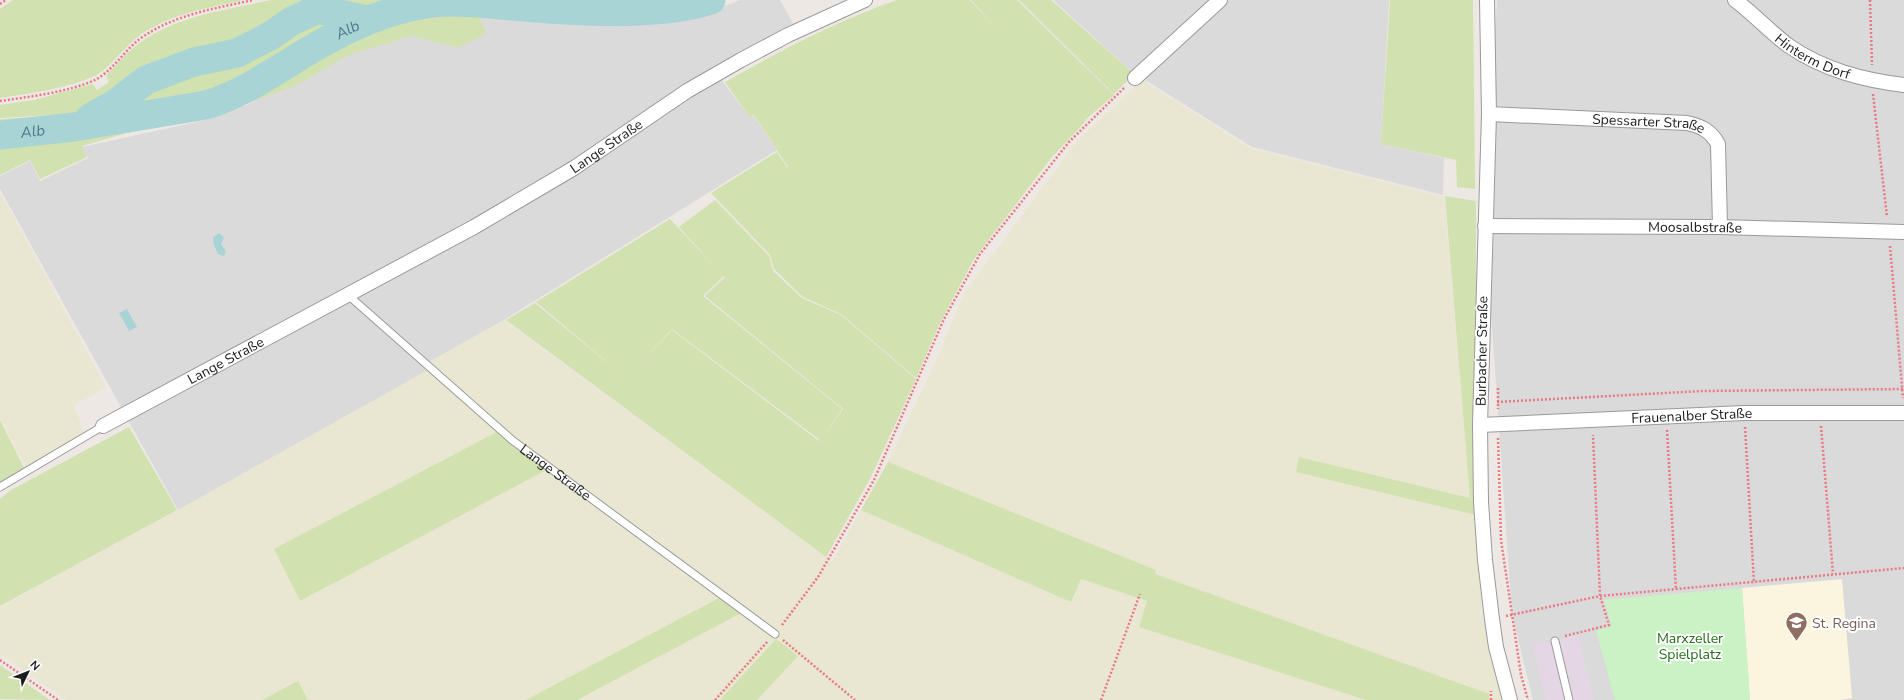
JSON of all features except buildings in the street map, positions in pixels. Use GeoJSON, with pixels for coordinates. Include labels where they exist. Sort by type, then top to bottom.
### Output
{"type":"FeatureCollection","features":[{"type":"Feature","properties":{"kind":"street","name":"Lange Straße"},"geometry":{"type":"LineString","coordinates":[[103,426],[474,227],[567,172],[687,91],[741,60],[788,34],[865,0]]}},
{"type":"Feature","properties":{"kind":"street"},"geometry":{"type":"LineString","coordinates":[[1135,78],[1220,0]]}},
{"type":"Feature","properties":{"kind":"street","name":"Burbacher Straße"},"geometry":{"type":"LineString","coordinates":[[1487,0],[1489,114],[1480,425],[1482,510],[1485,560],[1496,647],[1510,700]]}},
{"type":"Feature","properties":{"kind":"street","name":"Hinterm Dorf"},"geometry":{"type":"LineString","coordinates":[[1735,0],[1778,37],[1803,54],[1850,76],[1872,81],[1904,85]]}},
{"type":"Feature","properties":{"kind":"street","name":"Spessarter Straße"},"geometry":{"type":"LineString","coordinates":[[1489,114],[1687,124],[1706,129],[1714,137],[1718,144],[1720,227]]}},
{"type":"Feature","properties":{"kind":"street","name":"Moosalbstraße"},"geometry":{"type":"LineString","coordinates":[[1485,226],[1720,227],[1904,232]]}},
{"type":"Feature","properties":{"kind":"street","name":"Frauenalber Straße"},"geometry":{"type":"LineString","coordinates":[[1480,425],[1744,413],[1904,413]]}},
{"type":"Feature","properties":{"kind":"lane","name":"Lange Straße"},"geometry":{"type":"LineString","coordinates":[[348,295],[512,440],[775,634]]}},
{"type":"Feature","properties":{"kind":"lane"},"geometry":{"type":"LineString","coordinates":[[0,487],[103,426]]}},
{"type":"Feature","properties":{"kind":"lane"},"geometry":{"type":"LineString","coordinates":[[1555,641],[1569,700]]}},
{"type":"Feature","properties":{"kind":"path"},"geometry":{"type":"LineString","coordinates":[[0,4],[6,0]]}},
{"type":"Feature","properties":{"kind":"path"},"geometry":{"type":"LineString","coordinates":[[0,101],[64,89],[95,80],[137,42],[171,20],[206,10],[253,0]]}},
{"type":"Feature","properties":{"kind":"path"},"geometry":{"type":"LineString","coordinates":[[1870,0],[1872,81],[1888,232],[1904,413]]}},
{"type":"Feature","properties":{"kind":"path"},"geometry":{"type":"LineString","coordinates":[[714,700],[775,634],[818,577],[874,480],[944,319],[980,254],[1069,142],[1135,78]]}},
{"type":"Feature","properties":{"kind":"path"},"geometry":{"type":"LineString","coordinates":[[1498,387],[1501,540],[1521,675],[1528,700]]}},
{"type":"Feature","properties":{"kind":"path"},"geometry":{"type":"LineString","coordinates":[[1498,402],[1703,391],[1903,389]]}},
{"type":"Feature","properties":{"kind":"path"},"geometry":{"type":"LineString","coordinates":[[1820,412],[1833,574]]}},
{"type":"Feature","properties":{"kind":"path"},"geometry":{"type":"LineString","coordinates":[[1744,413],[1754,583]]}},
{"type":"Feature","properties":{"kind":"path"},"geometry":{"type":"LineString","coordinates":[[1666,416],[1676,590]]}},
{"type":"Feature","properties":{"kind":"path"},"geometry":{"type":"LineString","coordinates":[[1555,641],[1554,639],[1609,625],[1600,596],[1592,420]]}},
{"type":"Feature","properties":{"kind":"path"},"geometry":{"type":"LineString","coordinates":[[1492,619],[1600,596],[1904,568]]}},
{"type":"Feature","properties":{"kind":"path"},"geometry":{"type":"LineString","coordinates":[[1101,700],[1140,594]]}},
{"type":"Feature","properties":{"kind":"path"},"geometry":{"type":"LineString","coordinates":[[775,634],[855,700]]}},
{"type":"Feature","properties":{"kind":"path"},"geometry":{"type":"LineString","coordinates":[[0,660],[58,700]]}},
{"type":"Feature","properties":{"kind":"shaded area"},"geometry":{"type":"Polygon","coordinates":[[[740,0],[780,0],[793,23],[712,67],[750,118],[754,116],[777,150],[504,320],[422,366],[427,371],[178,510],[0,189],[0,176],[30,161],[40,181],[88,158],[82,147],[210,119],[249,104],[323,62],[444,17],[478,11],[551,18],[624,19],[671,17],[708,12],[740,0]]]}},
{"type":"Feature","properties":{"kind":"shaded area"},"geometry":{"type":"Polygon","coordinates":[[[1053,0],[1389,0],[1381,144],[1444,158],[1443,195],[1252,147],[1131,71],[1053,0]]]}},
{"type":"Feature","properties":{"kind":"shaded area"},"geometry":{"type":"Polygon","coordinates":[[[1497,0],[1904,0],[1904,700],[1533,700],[1512,615],[1485,226],[1497,0]]]}},
{"type":"Feature","properties":{"kind":"shaded area"},"geometry":{"type":"Polygon","coordinates":[[[1142,80],[1250,148],[1444,197],[1470,498],[1300,457],[1296,472],[1476,515],[1482,616],[1505,700],[308,700],[298,681],[262,700],[66,700],[0,654],[0,607],[178,510],[426,371],[422,366],[504,320],[832,562],[861,510],[1071,602],[1081,579],[1146,601],[1156,570],[888,462],[933,367],[965,292],[1077,141],[1142,80]]]}},
{"type":"Feature","properties":{"kind":"shaded area"},"geometry":{"type":"Polygon","coordinates":[[[0,192],[106,387],[74,405],[84,435],[25,467],[0,418],[0,192]]]}},
{"type":"Feature","properties":{"kind":"shaded area","name":"St. Regina"},"geometry":{"type":"Polygon","coordinates":[[[1842,579],[1852,698],[1840,700],[1750,700],[1742,588],[1842,579]]]}},
{"type":"Feature","properties":{"kind":"shaded area"},"geometry":{"type":"Polygon","coordinates":[[[1578,635],[1594,700],[1546,700],[1533,645],[1578,635]]]}},
{"type":"Feature","properties":{"kind":"green space"},"geometry":{"type":"Polygon","coordinates":[[[13,0],[243,0],[186,14],[160,24],[135,39],[95,76],[60,87],[0,98],[0,9],[13,0]]]}},
{"type":"Feature","properties":{"kind":"green space"},"geometry":{"type":"Polygon","coordinates":[[[271,0],[314,0],[296,5],[240,43],[208,49],[170,60],[132,77],[106,94],[111,98],[107,94],[132,78],[170,61],[241,44],[296,6],[321,0],[470,0],[487,33],[459,48],[411,36],[346,56],[299,84],[209,118],[127,133],[82,146],[87,157],[40,179],[30,160],[0,175],[0,119],[72,115],[86,117],[115,101],[87,116],[71,114],[0,118],[0,105],[34,100],[93,84],[97,90],[109,82],[106,76],[136,46],[171,25],[187,19],[271,0]]]}},
{"type":"Feature","properties":{"kind":"green space"},"geometry":{"type":"Polygon","coordinates":[[[897,0],[970,0],[1005,37],[971,0],[1017,0],[1114,95],[1085,120],[1086,121],[1052,157],[974,259],[941,321],[916,378],[841,314],[803,297],[774,269],[770,255],[711,193],[777,152],[787,167],[785,169],[788,167],[754,115],[750,118],[725,82],[809,37],[853,17],[897,0]]]}},
{"type":"Feature","properties":{"kind":"green space"},"geometry":{"type":"Polygon","coordinates":[[[1019,0],[1051,0],[1134,74],[1114,94],[1019,0]]]}},
{"type":"Feature","properties":{"kind":"green space"},"geometry":{"type":"Polygon","coordinates":[[[1390,0],[1473,0],[1475,189],[1457,187],[1456,160],[1381,144],[1390,0]]]}},
{"type":"Feature","properties":{"kind":"green space"},"geometry":{"type":"Polygon","coordinates":[[[1445,196],[1476,201],[1476,515],[1296,472],[1299,457],[1470,498],[1445,196]]]}},
{"type":"Feature","properties":{"kind":"green space"},"geometry":{"type":"Polygon","coordinates":[[[715,200],[769,256],[773,271],[802,298],[841,315],[916,379],[870,479],[826,557],[506,320],[535,303],[626,378],[536,302],[670,219],[721,273],[679,227],[715,200]],[[724,276],[703,296],[842,409],[821,439],[843,409],[705,296],[725,277],[724,276]],[[672,329],[634,370],[672,330],[819,441],[820,440],[672,329]]]}},
{"type":"Feature","properties":{"kind":"green space"},"geometry":{"type":"Polygon","coordinates":[[[0,420],[24,468],[0,483],[0,420]]]}},
{"type":"Feature","properties":{"kind":"green space"},"geometry":{"type":"Polygon","coordinates":[[[129,427],[177,510],[0,606],[0,499],[11,490],[129,427]]]}},
{"type":"Feature","properties":{"kind":"green space"},"geometry":{"type":"Polygon","coordinates":[[[497,432],[546,470],[300,601],[274,549],[497,432]]]}},
{"type":"Feature","properties":{"kind":"green space"},"geometry":{"type":"Polygon","coordinates":[[[888,462],[1156,570],[1155,574],[1489,694],[1489,700],[1366,700],[1139,627],[1147,601],[1081,579],[1071,602],[861,510],[888,462]]]}},
{"type":"Feature","properties":{"kind":"green space","name":"Marxzeller Spielplatz"},"geometry":{"type":"Polygon","coordinates":[[[1742,588],[1750,700],[1615,700],[1596,630],[1612,626],[1604,600],[1742,588]]]}},
{"type":"Feature","properties":{"kind":"green space"},"geometry":{"type":"Polygon","coordinates":[[[721,597],[741,613],[577,700],[526,700],[721,597]]]}},
{"type":"Feature","properties":{"kind":"green space"},"geometry":{"type":"Polygon","coordinates":[[[776,639],[798,656],[757,700],[720,700],[776,639]]]}},
{"type":"Feature","properties":{"kind":"green space"},"geometry":{"type":"Polygon","coordinates":[[[0,665],[50,700],[0,699],[0,665]]]}},
{"type":"Feature","properties":{"kind":"green space"},"geometry":{"type":"Polygon","coordinates":[[[298,681],[308,700],[262,700],[298,681]]]}},
{"type":"Feature","properties":{"kind":"water"},"geometry":{"type":"Polygon","coordinates":[[[219,233],[224,238],[221,244],[226,251],[224,256],[218,254],[214,245],[213,237],[219,233]]]}},
{"type":"Feature","properties":{"kind":"water"},"geometry":{"type":"Polygon","coordinates":[[[127,309],[137,327],[129,331],[119,313],[127,309]]]}},
{"type":"Feature","properties":{"kind":"waterway","name":"Alb"},"geometry":{"type":"LineString","coordinates":[[0,135],[74,127],[206,105],[249,87],[315,47],[357,25],[401,9],[433,3],[463,2],[612,12],[665,9],[689,6],[711,0]]}},
{"type":"Feature","properties":{"kind":"waterway"},"geometry":{"type":"LineString","coordinates":[[90,118],[115,104],[146,80],[194,62],[237,53],[270,36],[292,21],[318,9],[366,20]]}},
{"type":"Feature","properties":{"kind":"place","name":"St. Regina"},"geometry":{"type":"Point","coordinates":[1797,642]}}]}
